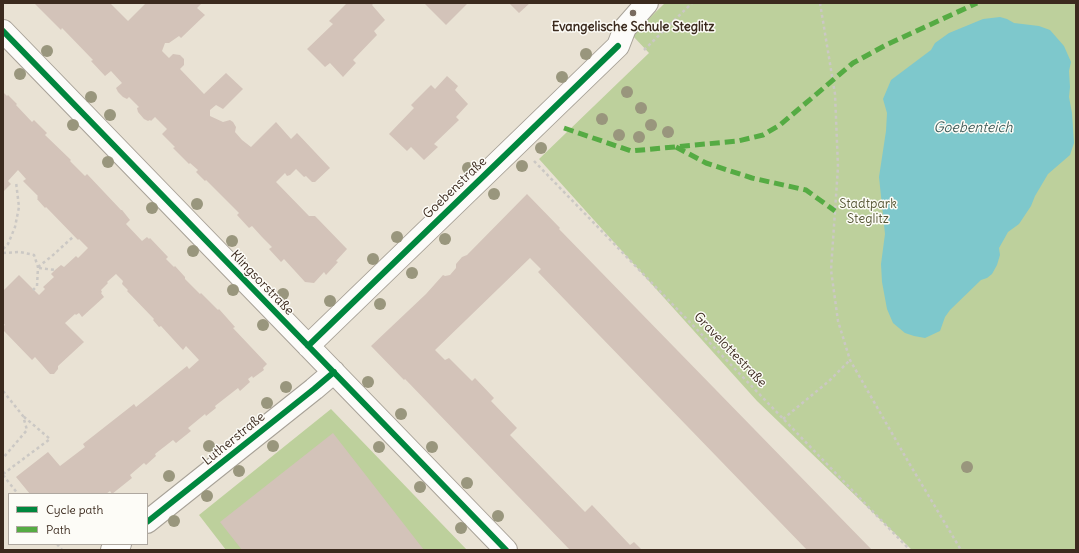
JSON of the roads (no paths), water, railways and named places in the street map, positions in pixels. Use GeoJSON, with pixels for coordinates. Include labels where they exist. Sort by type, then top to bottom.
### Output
{"type":"FeatureCollection","features":[{"type":"Feature","properties":{"kind":"street","name":"Goebenstraße"},"geometry":{"type":"LineString","coordinates":[[308,346],[618,46],[625,28],[647,3]]}},
{"type":"Feature","properties":{"kind":"street","name":"Klingsorstraße"},"geometry":{"type":"LineString","coordinates":[[3,31],[506,550]]}},
{"type":"Feature","properties":{"kind":"street","name":"Lutherstraße"},"geometry":{"type":"LineString","coordinates":[[148,521],[334,372]]}},
{"type":"Feature","properties":{"kind":"water","name":"Goebenteich"},"geometry":{"type":"Polygon","coordinates":[[[1000,17],[1014,23],[1039,26],[1050,30],[1064,46],[1071,62],[1069,71],[1069,97],[1072,113],[1074,143],[1070,155],[1048,174],[1031,206],[1019,224],[1008,232],[999,248],[1000,255],[992,274],[981,280],[950,310],[945,317],[940,331],[925,338],[914,336],[905,333],[893,323],[887,309],[882,282],[881,264],[885,234],[879,177],[886,131],[887,113],[883,99],[891,80],[931,50],[935,43],[949,33],[983,19],[1000,17]]]}},
{"type":"Feature","properties":{"kind":"place","name":"Evangelische Schule Steglitz"},"geometry":{"type":"Point","coordinates":[633,13]}},
{"type":"Feature","properties":{"kind":"park label","name":"Stadtpark Steglitz"},"geometry":{"type":"Point","coordinates":[868,212]}}]}
